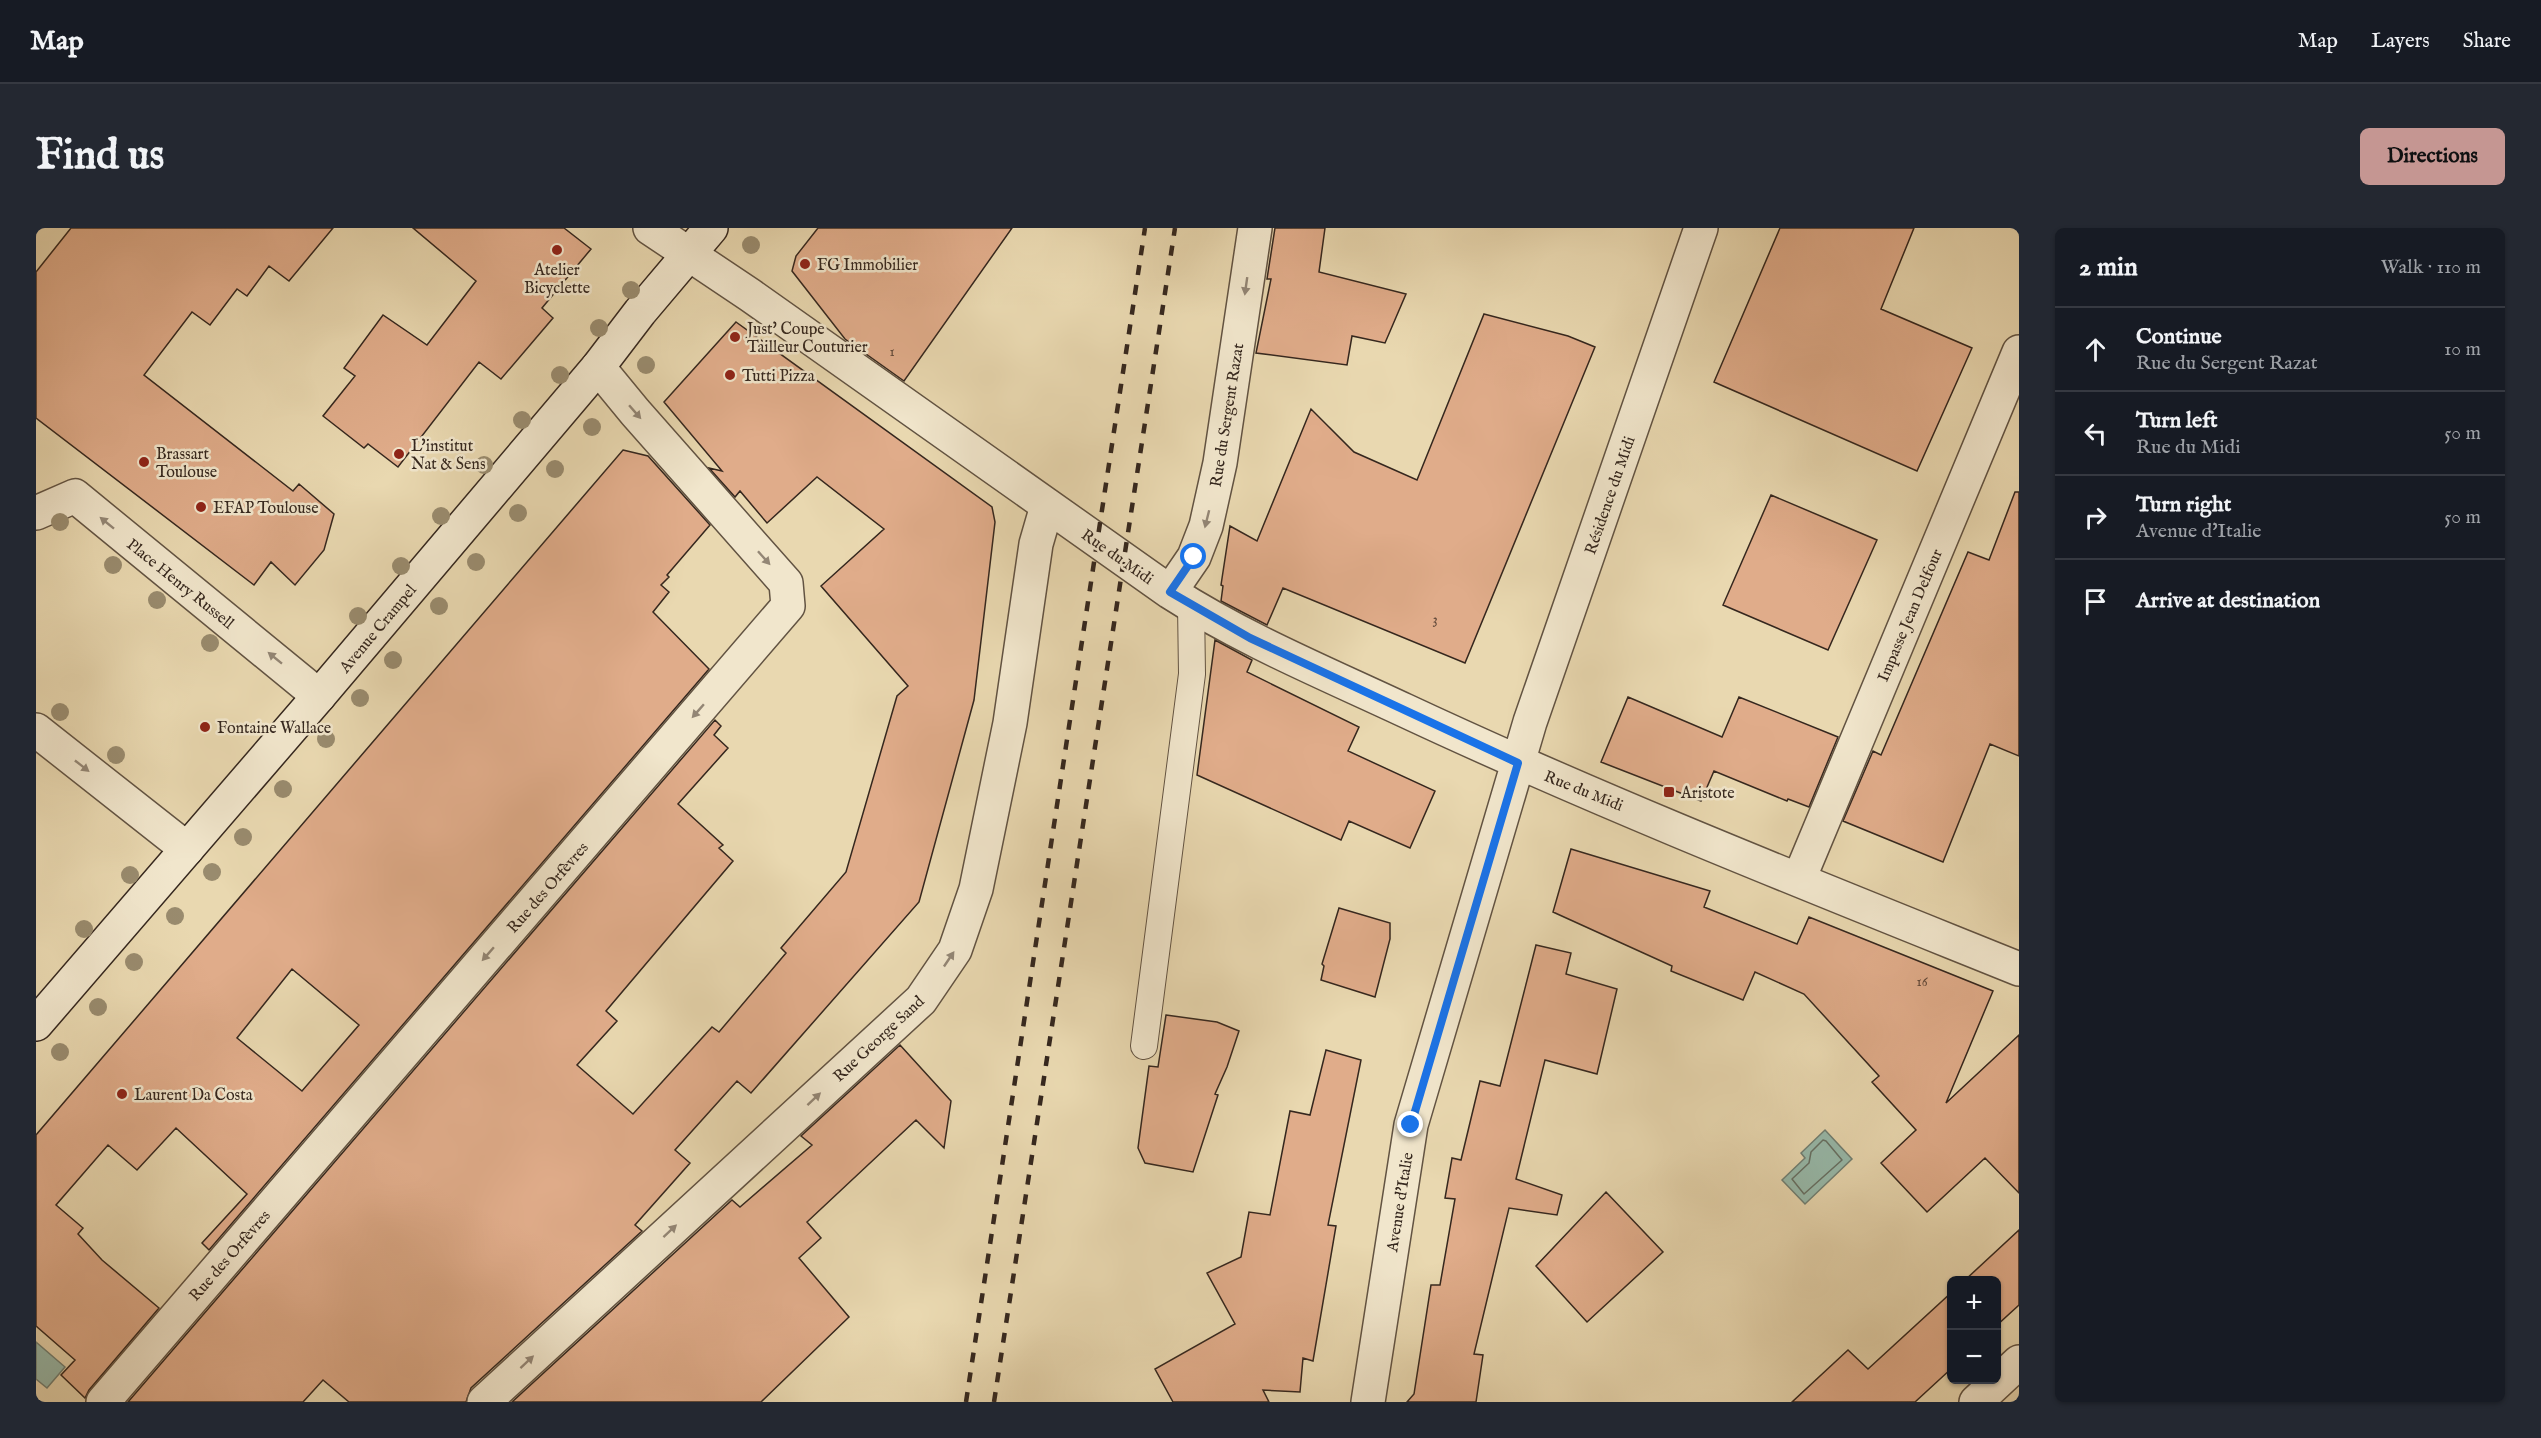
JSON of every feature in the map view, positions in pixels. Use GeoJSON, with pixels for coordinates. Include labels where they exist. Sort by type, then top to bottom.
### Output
{"type":"FeatureCollection","features":[{"type":"Feature","properties":{"kind":"street","name":"Rue du Midi"},"geometry":{"type":"LineString","coordinates":[[650,228],[750,295],[1180,599],[1250,638],[1518,763],[2019,969]]}},
{"type":"Feature","properties":{"kind":"street","name":"Avenue Crampel"},"geometry":{"type":"LineString","coordinates":[[36,1024],[319,696],[598,367],[711,228]]}},
{"type":"Feature","properties":{"kind":"street","name":"Rue du Sergent Razat"},"geometry":{"type":"LineString","coordinates":[[1180,599],[1206,526],[1220,463],[1255,228]]}},
{"type":"Feature","properties":{"kind":"street","name":"Résidence du Midi"},"geometry":{"type":"LineString","coordinates":[[1518,763],[1701,228]]}},
{"type":"Feature","properties":{"kind":"street","name":"Impasse Jean Delfour"},"geometry":{"type":"LineString","coordinates":[[1799,879],[2019,352]]}},
{"type":"Feature","properties":{"kind":"street","name":"Rue des Orfèvres"},"geometry":{"type":"LineString","coordinates":[[102,1402],[788,606],[786,583],[598,367]]}},
{"type":"Feature","properties":{"kind":"street","name":"Place Henry Russell"},"geometry":{"type":"LineString","coordinates":[[36,513],[75,496],[319,696]]}},
{"type":"Feature","properties":{"kind":"street","name":"Rue George Sand"},"geometry":{"type":"LineString","coordinates":[[483,1402],[921,1000],[955,950],[976,889],[1010,723],[1036,544],[1047,506]]}},
{"type":"Feature","properties":{"kind":"street"},"geometry":{"type":"LineString","coordinates":[[36,730],[187,849]]}},
{"type":"Feature","properties":{"kind":"street","name":"Avenue d'Italie"},"geometry":{"type":"LineString","coordinates":[[1368,1402],[1411,1125],[1518,763]]}},
{"type":"Feature","properties":{"kind":"street"},"geometry":{"type":"LineString","coordinates":[[1976,1402],[2019,1362]]}},
{"type":"Feature","properties":{"kind":"lane"},"geometry":{"type":"LineString","coordinates":[[1144,1046],[1192,674],[1180,599]]}},
{"type":"Feature","properties":{"kind":"water"},"geometry":{"type":"Polygon","coordinates":[[[1825,1130],[1852,1159],[1805,1204],[1782,1180],[1805,1158],[1801,1153],[1825,1130]]]}},
{"type":"Feature","properties":{"kind":"water"},"geometry":{"type":"Polygon","coordinates":[[[36,1342],[65,1367],[47,1388],[36,1379],[36,1342]]]}},
{"type":"Feature","properties":{"kind":"building"},"geometry":{"type":"Polygon","coordinates":[[[71,228],[333,228],[289,281],[269,266],[247,296],[237,289],[210,325],[192,312],[144,375],[293,491],[299,484],[334,514],[324,550],[295,585],[271,562],[254,585],[36,418],[36,272],[71,228]]]}},
{"type":"Feature","properties":{"kind":"building"},"geometry":{"type":"Polygon","coordinates":[[[413,228],[564,228],[591,249],[542,308],[553,318],[501,379],[479,362],[398,467],[368,444],[364,448],[323,416],[355,376],[344,368],[383,315],[427,345],[476,281],[413,228]]]}},
{"type":"Feature","properties":{"kind":"building"},"geometry":{"type":"Polygon","coordinates":[[[818,228],[1012,228],[904,381],[845,339],[792,271],[796,256],[818,228]]]}},
{"type":"Feature","properties":{"kind":"building"},"geometry":{"type":"Polygon","coordinates":[[[1275,228],[1325,228],[1319,272],[1406,294],[1385,343],[1352,336],[1347,365],[1256,353],[1271,279],[1267,279],[1275,228]]]}},
{"type":"Feature","properties":{"kind":"building"},"geometry":{"type":"Polygon","coordinates":[[[1780,228],[1914,228],[1881,309],[1972,348],[1917,471],[1714,382],[1780,228]]]}},
{"type":"Feature","properties":{"kind":"building"},"geometry":{"type":"Polygon","coordinates":[[[1484,314],[1568,336],[1595,347],[1465,663],[1283,588],[1267,625],[1221,601],[1223,586],[1221,585],[1230,526],[1257,541],[1311,409],[1354,452],[1417,480],[1484,314]]]}},
{"type":"Feature","properties":{"kind":"building"},"geometry":{"type":"Polygon","coordinates":[[[736,322],[992,507],[995,522],[974,700],[919,902],[751,1093],[737,1081],[675,1150],[690,1163],[635,1225],[642,1231],[471,1388],[466,1402],[349,1402],[323,1380],[303,1402],[128,1402],[715,720],[721,726],[714,735],[728,748],[678,804],[723,845],[719,848],[733,861],[606,1011],[617,1021],[577,1065],[633,1114],[712,1027],[719,1032],[786,953],[781,948],[846,872],[897,696],[908,686],[821,586],[884,529],[817,477],[767,523],[740,491],[735,497],[709,468],[722,471],[664,402],[736,322]]]}},
{"type":"Feature","properties":{"kind":"building"},"geometry":{"type":"Polygon","coordinates":[[[623,450],[648,456],[710,525],[667,575],[669,577],[661,585],[669,592],[653,612],[709,669],[209,1250],[202,1243],[247,1194],[176,1128],[137,1170],[108,1145],[56,1205],[83,1228],[78,1234],[102,1260],[159,1308],[89,1390],[85,1398],[61,1375],[75,1360],[36,1326],[36,1135],[623,450]],[[292,969],[237,1038],[302,1091],[359,1025],[292,969]]]}},
{"type":"Feature","properties":{"kind":"building"},"geometry":{"type":"Polygon","coordinates":[[[2015,492],[2019,492],[2019,756],[1990,744],[1943,862],[1843,821],[1873,751],[1881,755],[1968,552],[1989,560],[2015,492]]]}},
{"type":"Feature","properties":{"kind":"building"},"geometry":{"type":"Polygon","coordinates":[[[1771,495],[1877,540],[1828,650],[1723,605],[1771,495]]]}},
{"type":"Feature","properties":{"kind":"building"},"geometry":{"type":"Polygon","coordinates":[[[1215,640],[1252,660],[1247,672],[1359,727],[1348,751],[1435,791],[1410,848],[1349,821],[1341,840],[1197,775],[1215,640]]]}},
{"type":"Feature","properties":{"kind":"building"},"geometry":{"type":"Polygon","coordinates":[[[1628,697],[1722,737],[1739,697],[1838,737],[1809,807],[1788,799],[1787,801],[1714,771],[1701,801],[1601,762],[1628,697]]]}},
{"type":"Feature","properties":{"kind":"building"},"geometry":{"type":"Polygon","coordinates":[[[1571,849],[1710,891],[1704,907],[1797,944],[1809,917],[1993,991],[1946,1103],[2019,1035],[2019,1193],[1985,1158],[1927,1212],[1881,1163],[1916,1130],[1872,1082],[1879,1076],[1804,994],[1755,972],[1743,1000],[1671,971],[1672,966],[1553,912],[1571,849]]]}},
{"type":"Feature","properties":{"kind":"building"},"geometry":{"type":"Polygon","coordinates":[[[1339,908],[1390,923],[1390,939],[1375,997],[1321,980],[1324,966],[1322,964],[1339,908]]]}},
{"type":"Feature","properties":{"kind":"building"},"geometry":{"type":"Polygon","coordinates":[[[1536,945],[1571,953],[1566,974],[1617,989],[1597,1074],[1545,1060],[1516,1179],[1562,1195],[1557,1215],[1509,1208],[1474,1354],[1483,1355],[1476,1402],[1407,1402],[1414,1394],[1431,1285],[1440,1285],[1455,1199],[1445,1198],[1452,1158],[1461,1160],[1480,1081],[1500,1086],[1536,945]]]}},
{"type":"Feature","properties":{"kind":"building"},"geometry":{"type":"Polygon","coordinates":[[[1166,1015],[1217,1022],[1239,1031],[1215,1094],[1218,1095],[1193,1172],[1145,1163],[1138,1148],[1149,1066],[1158,1067],[1166,1015]]]}},
{"type":"Feature","properties":{"kind":"building"},"geometry":{"type":"Polygon","coordinates":[[[900,1045],[951,1101],[944,1148],[916,1120],[807,1222],[821,1238],[799,1258],[849,1317],[761,1402],[512,1402],[732,1200],[740,1207],[812,1145],[801,1136],[900,1045]]]}},
{"type":"Feature","properties":{"kind":"building"},"geometry":{"type":"Polygon","coordinates":[[[1326,1050],[1361,1060],[1328,1225],[1336,1226],[1313,1361],[1303,1358],[1300,1392],[1263,1390],[1269,1402],[1173,1402],[1155,1369],[1235,1324],[1207,1273],[1241,1257],[1249,1212],[1270,1215],[1290,1111],[1310,1115],[1326,1050]]]}},
{"type":"Feature","properties":{"kind":"building"},"geometry":{"type":"Polygon","coordinates":[[[1606,1192],[1663,1252],[1587,1322],[1536,1266],[1606,1192]]]}},
{"type":"Feature","properties":{"kind":"building"},"geometry":{"type":"Polygon","coordinates":[[[2019,1230],[2019,1305],[2001,1321],[2001,1276],[1969,1276],[2019,1230]]]}},
{"type":"Feature","properties":{"kind":"building"},"geometry":{"type":"Polygon","coordinates":[[[1947,1297],[1947,1373],[1915,1402],[1792,1402],[1848,1350],[1868,1369],[1947,1297]]]}},
{"type":"Feature","properties":{"kind":"railway"},"geometry":{"type":"LineString","coordinates":[[966,1402],[1145,228]]}},
{"type":"Feature","properties":{"kind":"railway"},"geometry":{"type":"LineString","coordinates":[[994,1402],[1175,228]]}},
{"type":"Feature","properties":{"kind":"place","name":"Atelier Bicyclette"},"geometry":{"type":"Point","coordinates":[557,250]}},
{"type":"Feature","properties":{"kind":"place","name":"FG Immobilier"},"geometry":{"type":"Point","coordinates":[805,264]}},
{"type":"Feature","properties":{"kind":"place","name":"Just' Coupe Tailleur Couturier"},"geometry":{"type":"Point","coordinates":[735,337]}},
{"type":"Feature","properties":{"kind":"place","name":"Tutti Pizza"},"geometry":{"type":"Point","coordinates":[730,375]}},
{"type":"Feature","properties":{"kind":"place","name":"L'institut Nat & Sens"},"geometry":{"type":"Point","coordinates":[399,454]}},
{"type":"Feature","properties":{"kind":"place","name":"Brassart Toulouse"},"geometry":{"type":"Point","coordinates":[144,462]}},
{"type":"Feature","properties":{"kind":"place","name":"EFAP Toulouse"},"geometry":{"type":"Point","coordinates":[201,507]}},
{"type":"Feature","properties":{"kind":"place","name":"Fontaine Wallace"},"geometry":{"type":"Point","coordinates":[205,727]}},
{"type":"Feature","properties":{"kind":"place","name":"Aristote"},"geometry":{"type":"Point","coordinates":[1669,792]}},
{"type":"Feature","properties":{"kind":"place","name":"Laurent Da Costa"},"geometry":{"type":"Point","coordinates":[122,1094]}},
{"type":"Feature","properties":{"kind":"route"},"geometry":{"type":"LineString","coordinates":[[1194,557],[1170,592],[1250,638],[1518,763],[1411,1125]]}}]}
